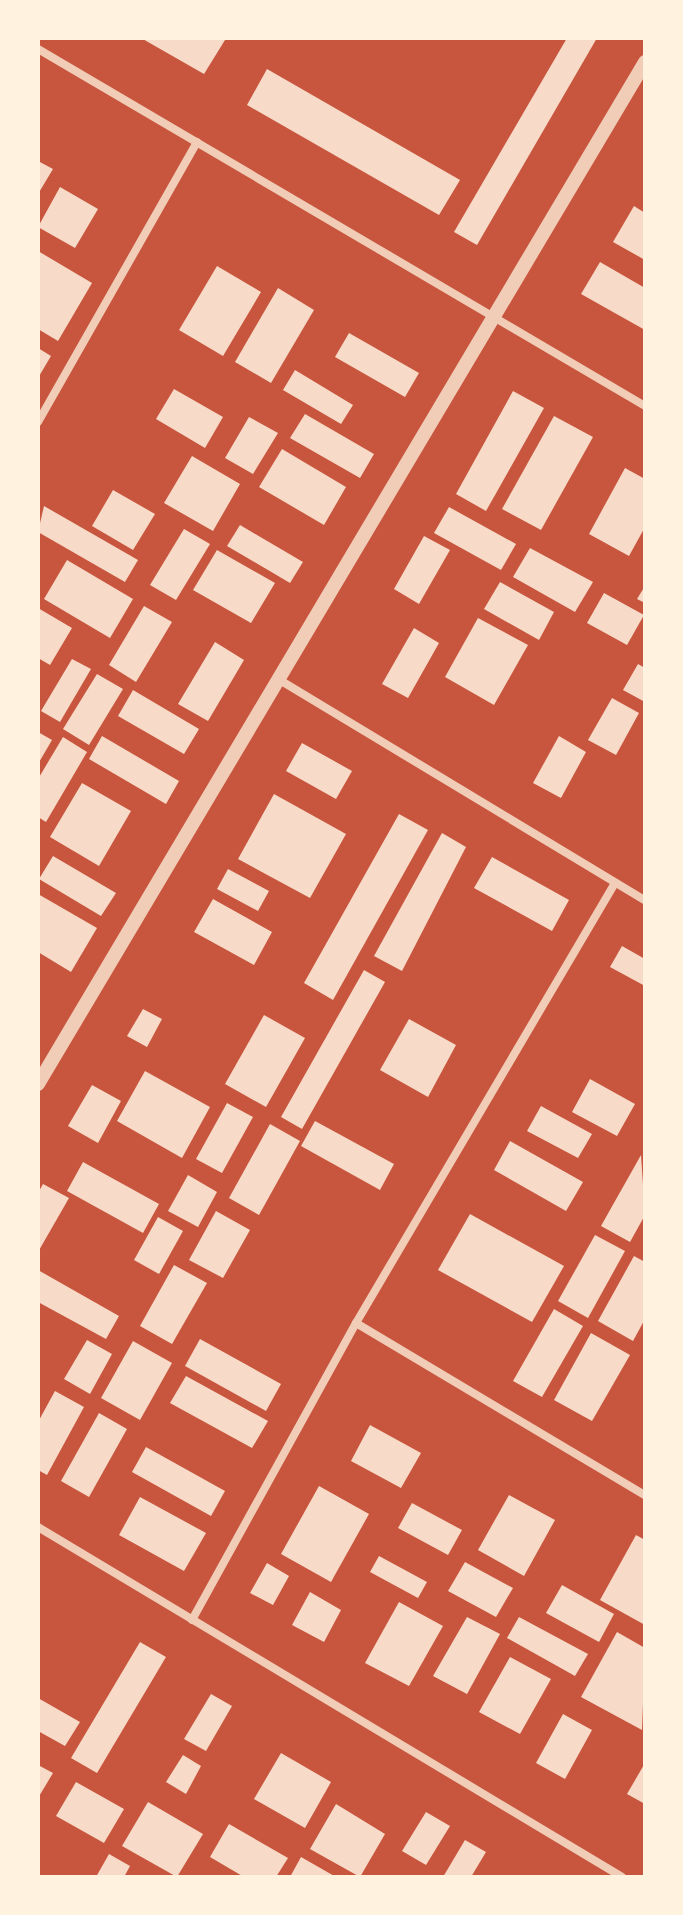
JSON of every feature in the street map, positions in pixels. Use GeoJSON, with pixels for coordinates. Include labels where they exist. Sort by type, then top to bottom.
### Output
{"type":"FeatureCollection","features":[{"type":"Feature","properties":{"kind":"street"},"geometry":{"type":"LineString","coordinates":[[38,49],[645,406]]}},
{"type":"Feature","properties":{"kind":"street"},"geometry":{"type":"LineString","coordinates":[[38,1084],[283,682],[645,62]]}},
{"type":"Feature","properties":{"kind":"street"},"geometry":{"type":"LineString","coordinates":[[38,422],[197,142]]}},
{"type":"Feature","properties":{"kind":"street"},"geometry":{"type":"LineString","coordinates":[[283,682],[645,900]]}},
{"type":"Feature","properties":{"kind":"street"},"geometry":{"type":"LineString","coordinates":[[192,1620],[356,1323],[615,883]]}},
{"type":"Feature","properties":{"kind":"street"},"geometry":{"type":"LineString","coordinates":[[356,1323],[645,1495]]}},
{"type":"Feature","properties":{"kind":"street"},"geometry":{"type":"LineString","coordinates":[[38,1527],[622,1877]]}},
{"type":"Feature","properties":{"kind":"building"},"geometry":{"type":"Polygon","coordinates":[[[141,38],[222,38],[225,40],[204,74],[141,38]]]}},
{"type":"Feature","properties":{"kind":"building"},"geometry":{"type":"Polygon","coordinates":[[[567,38],[597,38],[477,245],[454,232],[567,38]]]}},
{"type":"Feature","properties":{"kind":"building"},"geometry":{"type":"Polygon","coordinates":[[[267,69],[460,180],[439,215],[247,105],[267,69]]]}},
{"type":"Feature","properties":{"kind":"building"},"geometry":{"type":"Polygon","coordinates":[[[38,161],[53,169],[38,194],[38,161]]]}},
{"type":"Feature","properties":{"kind":"building"},"geometry":{"type":"Polygon","coordinates":[[[60,187],[98,209],[75,248],[38,227],[60,187]]]}},
{"type":"Feature","properties":{"kind":"building"},"geometry":{"type":"Polygon","coordinates":[[[634,206],[645,213],[645,260],[613,242],[634,206]]]}},
{"type":"Feature","properties":{"kind":"building"},"geometry":{"type":"Polygon","coordinates":[[[38,251],[92,283],[58,341],[38,329],[38,251]]]}},
{"type":"Feature","properties":{"kind":"building"},"geometry":{"type":"Polygon","coordinates":[[[600,262],[645,288],[645,330],[581,294],[600,262]]]}},
{"type":"Feature","properties":{"kind":"building"},"geometry":{"type":"Polygon","coordinates":[[[217,266],[261,292],[223,356],[179,330],[217,266]]]}},
{"type":"Feature","properties":{"kind":"building"},"geometry":{"type":"Polygon","coordinates":[[[278,288],[314,310],[271,383],[235,362],[278,288]]]}},
{"type":"Feature","properties":{"kind":"building"},"geometry":{"type":"Polygon","coordinates":[[[349,333],[419,373],[405,397],[335,357],[349,333]]]}},
{"type":"Feature","properties":{"kind":"building"},"geometry":{"type":"Polygon","coordinates":[[[38,348],[51,356],[38,378],[38,348]]]}},
{"type":"Feature","properties":{"kind":"building"},"geometry":{"type":"Polygon","coordinates":[[[295,370],[353,405],[341,424],[283,390],[295,370]]]}},
{"type":"Feature","properties":{"kind":"building"},"geometry":{"type":"Polygon","coordinates":[[[174,389],[223,417],[205,448],[156,419],[174,389]]]}},
{"type":"Feature","properties":{"kind":"building"},"geometry":{"type":"Polygon","coordinates":[[[513,391],[544,408],[486,511],[456,494],[513,391]]]}},
{"type":"Feature","properties":{"kind":"building"},"geometry":{"type":"Polygon","coordinates":[[[305,414],[374,454],[360,478],[290,438],[305,414]]]}},
{"type":"Feature","properties":{"kind":"building"},"geometry":{"type":"Polygon","coordinates":[[[554,416],[593,437],[541,530],[502,509],[554,416]]]}},
{"type":"Feature","properties":{"kind":"building"},"geometry":{"type":"Polygon","coordinates":[[[249,417],[278,433],[253,474],[225,458],[249,417]]]}},
{"type":"Feature","properties":{"kind":"building"},"geometry":{"type":"Polygon","coordinates":[[[282,449],[346,487],[324,525],[259,487],[282,449]]]}},
{"type":"Feature","properties":{"kind":"building"},"geometry":{"type":"Polygon","coordinates":[[[192,456],[240,484],[213,531],[164,503],[192,456]]]}},
{"type":"Feature","properties":{"kind":"building"},"geometry":{"type":"Polygon","coordinates":[[[625,468],[645,479],[645,527],[629,556],[589,534],[625,468]]]}},
{"type":"Feature","properties":{"kind":"building"},"geometry":{"type":"Polygon","coordinates":[[[113,490],[155,514],[133,550],[92,526],[113,490]]]}},
{"type":"Feature","properties":{"kind":"building"},"geometry":{"type":"Polygon","coordinates":[[[44,506],[138,560],[125,582],[38,532],[44,506]]]}},
{"type":"Feature","properties":{"kind":"building"},"geometry":{"type":"Polygon","coordinates":[[[449,507],[516,544],[501,570],[434,533],[449,507]]]}},
{"type":"Feature","properties":{"kind":"building"},"geometry":{"type":"Polygon","coordinates":[[[240,525],[303,562],[290,583],[227,546],[240,525]]]}},
{"type":"Feature","properties":{"kind":"building"},"geometry":{"type":"Polygon","coordinates":[[[184,529],[210,544],[176,600],[150,585],[184,529]]]}},
{"type":"Feature","properties":{"kind":"building"},"geometry":{"type":"Polygon","coordinates":[[[424,536],[450,550],[419,604],[394,589],[424,536]]]}},
{"type":"Feature","properties":{"kind":"building"},"geometry":{"type":"Polygon","coordinates":[[[530,548],[593,582],[575,612],[513,577],[530,548]]]}},
{"type":"Feature","properties":{"kind":"building"},"geometry":{"type":"Polygon","coordinates":[[[217,550],[275,583],[251,623],[193,590],[217,550]]]}},
{"type":"Feature","properties":{"kind":"building"},"geometry":{"type":"Polygon","coordinates":[[[67,560],[133,599],[110,638],[44,599],[67,560]]]}},
{"type":"Feature","properties":{"kind":"building"},"geometry":{"type":"Polygon","coordinates":[[[500,582],[554,612],[539,640],[484,609],[500,582]]]}},
{"type":"Feature","properties":{"kind":"building"},"geometry":{"type":"Polygon","coordinates":[[[645,586],[645,603],[637,599],[645,586]]]}},
{"type":"Feature","properties":{"kind":"building"},"geometry":{"type":"Polygon","coordinates":[[[604,593],[644,615],[627,645],[587,623],[604,593]]]}},
{"type":"Feature","properties":{"kind":"building"},"geometry":{"type":"Polygon","coordinates":[[[144,606],[172,622],[136,682],[109,665],[144,606]]]}},
{"type":"Feature","properties":{"kind":"building"},"geometry":{"type":"Polygon","coordinates":[[[38,608],[72,628],[50,665],[38,658],[38,608]]]}},
{"type":"Feature","properties":{"kind":"building"},"geometry":{"type":"Polygon","coordinates":[[[478,618],[528,645],[494,705],[445,677],[478,618]]]}},
{"type":"Feature","properties":{"kind":"building"},"geometry":{"type":"Polygon","coordinates":[[[414,628],[439,643],[408,698],[382,684],[414,628]]]}},
{"type":"Feature","properties":{"kind":"building"},"geometry":{"type":"Polygon","coordinates":[[[215,642],[244,660],[208,721],[178,704],[215,642]]]}},
{"type":"Feature","properties":{"kind":"building"},"geometry":{"type":"Polygon","coordinates":[[[72,659],[91,669],[60,722],[41,711],[72,659]]]}},
{"type":"Feature","properties":{"kind":"building"},"geometry":{"type":"Polygon","coordinates":[[[638,664],[645,668],[645,702],[623,690],[638,664]]]}},
{"type":"Feature","properties":{"kind":"building"},"geometry":{"type":"Polygon","coordinates":[[[97,674],[123,689],[89,745],[63,729],[97,674]]]}},
{"type":"Feature","properties":{"kind":"building"},"geometry":{"type":"Polygon","coordinates":[[[133,690],[199,729],[184,754],[118,716],[133,690]]]}},
{"type":"Feature","properties":{"kind":"building"},"geometry":{"type":"Polygon","coordinates":[[[612,698],[639,713],[616,755],[588,740],[612,698]]]}},
{"type":"Feature","properties":{"kind":"building"},"geometry":{"type":"Polygon","coordinates":[[[38,732],[52,740],[38,764],[38,732]]]}},
{"type":"Feature","properties":{"kind":"building"},"geometry":{"type":"Polygon","coordinates":[[[102,736],[179,781],[166,804],[89,759],[102,736]]]}},
{"type":"Feature","properties":{"kind":"building"},"geometry":{"type":"Polygon","coordinates":[[[559,736],[586,752],[561,798],[533,783],[559,736]]]}},
{"type":"Feature","properties":{"kind":"building"},"geometry":{"type":"Polygon","coordinates":[[[63,737],[87,752],[46,822],[38,817],[38,779],[63,737]]]}},
{"type":"Feature","properties":{"kind":"building"},"geometry":{"type":"Polygon","coordinates":[[[302,743],[352,771],[336,799],[286,771],[302,743]]]}},
{"type":"Feature","properties":{"kind":"building"},"geometry":{"type":"Polygon","coordinates":[[[82,783],[131,811],[99,866],[50,837],[82,783]]]}},
{"type":"Feature","properties":{"kind":"building"},"geometry":{"type":"Polygon","coordinates":[[[274,794],[346,834],[310,898],[238,859],[274,794]]]}},
{"type":"Feature","properties":{"kind":"building"},"geometry":{"type":"Polygon","coordinates":[[[399,814],[428,830],[333,1000],[304,983],[399,814]]]}},
{"type":"Feature","properties":{"kind":"building"},"geometry":{"type":"Polygon","coordinates":[[[442,833],[466,847],[402,971],[374,956],[442,833]]]}},
{"type":"Feature","properties":{"kind":"building"},"geometry":{"type":"Polygon","coordinates":[[[53,856],[116,893],[101,916],[39,879],[53,856]]]}},
{"type":"Feature","properties":{"kind":"building"},"geometry":{"type":"Polygon","coordinates":[[[492,857],[569,900],[552,931],[474,888],[492,857]]]}},
{"type":"Feature","properties":{"kind":"building"},"geometry":{"type":"Polygon","coordinates":[[[228,869],[269,891],[258,911],[217,889],[228,869]]]}},
{"type":"Feature","properties":{"kind":"building"},"geometry":{"type":"Polygon","coordinates":[[[38,894],[97,928],[71,972],[38,952],[38,894]]]}},
{"type":"Feature","properties":{"kind":"building"},"geometry":{"type":"Polygon","coordinates":[[[213,899],[272,932],[254,965],[194,932],[213,899]]]}},
{"type":"Feature","properties":{"kind":"building"},"geometry":{"type":"Polygon","coordinates":[[[622,946],[645,959],[645,986],[610,967],[622,946]]]}},
{"type":"Feature","properties":{"kind":"building"},"geometry":{"type":"Polygon","coordinates":[[[364,970],[385,982],[302,1129],[281,1117],[364,970]]]}},
{"type":"Feature","properties":{"kind":"building"},"geometry":{"type":"Polygon","coordinates":[[[143,1009],[162,1019],[147,1047],[127,1036],[143,1009]]]}},
{"type":"Feature","properties":{"kind":"building"},"geometry":{"type":"Polygon","coordinates":[[[264,1015],[305,1038],[266,1107],[225,1084],[264,1015]]]}},
{"type":"Feature","properties":{"kind":"building"},"geometry":{"type":"Polygon","coordinates":[[[409,1019],[456,1045],[428,1097],[380,1070],[409,1019]]]}},
{"type":"Feature","properties":{"kind":"building"},"geometry":{"type":"Polygon","coordinates":[[[145,1071],[210,1107],[182,1158],[117,1121],[145,1071]]]}},
{"type":"Feature","properties":{"kind":"building"},"geometry":{"type":"Polygon","coordinates":[[[590,1079],[635,1104],[617,1136],[572,1112],[590,1079]]]}},
{"type":"Feature","properties":{"kind":"building"},"geometry":{"type":"Polygon","coordinates":[[[92,1085],[121,1101],[98,1143],[68,1126],[92,1085]]]}},
{"type":"Feature","properties":{"kind":"building"},"geometry":{"type":"Polygon","coordinates":[[[227,1103],[253,1117],[222,1173],[196,1159],[227,1103]]]}},
{"type":"Feature","properties":{"kind":"building"},"geometry":{"type":"Polygon","coordinates":[[[541,1106],[592,1134],[578,1158],[527,1131],[541,1106]]]}},
{"type":"Feature","properties":{"kind":"building"},"geometry":{"type":"Polygon","coordinates":[[[315,1121],[394,1164],[380,1190],[301,1146],[315,1121]]]}},
{"type":"Feature","properties":{"kind":"building"},"geometry":{"type":"Polygon","coordinates":[[[270,1124],[300,1141],[259,1215],[229,1198],[270,1124]]]}},
{"type":"Feature","properties":{"kind":"building"},"geometry":{"type":"Polygon","coordinates":[[[510,1141],[583,1182],[566,1211],[494,1170],[510,1141]]]}},
{"type":"Feature","properties":{"kind":"building"},"geometry":{"type":"Polygon","coordinates":[[[641,1155],[645,1215],[630,1242],[601,1226],[641,1155]]]}},
{"type":"Feature","properties":{"kind":"building"},"geometry":{"type":"Polygon","coordinates":[[[83,1162],[159,1204],[143,1233],[67,1191],[83,1162]]]}},
{"type":"Feature","properties":{"kind":"building"},"geometry":{"type":"Polygon","coordinates":[[[188,1175],[217,1192],[198,1227],[168,1211],[188,1175]]]}},
{"type":"Feature","properties":{"kind":"building"},"geometry":{"type":"Polygon","coordinates":[[[43,1184],[69,1198],[38,1252],[38,1193],[43,1184]]]}},
{"type":"Feature","properties":{"kind":"building"},"geometry":{"type":"Polygon","coordinates":[[[216,1211],[250,1230],[223,1278],[189,1260],[216,1211]]]}},
{"type":"Feature","properties":{"kind":"building"},"geometry":{"type":"Polygon","coordinates":[[[470,1214],[564,1266],[532,1322],[438,1270],[470,1214]]]}},
{"type":"Feature","properties":{"kind":"building"},"geometry":{"type":"Polygon","coordinates":[[[158,1217],[183,1231],[159,1274],[134,1260],[158,1217]]]}},
{"type":"Feature","properties":{"kind":"building"},"geometry":{"type":"Polygon","coordinates":[[[595,1235],[625,1251],[588,1318],[558,1301],[595,1235]]]}},
{"type":"Feature","properties":{"kind":"building"},"geometry":{"type":"Polygon","coordinates":[[[634,1256],[645,1262],[645,1319],[633,1341],[598,1321],[634,1256]]]}},
{"type":"Feature","properties":{"kind":"building"},"geometry":{"type":"Polygon","coordinates":[[[174,1265],[207,1283],[172,1344],[140,1326],[174,1265]]]}},
{"type":"Feature","properties":{"kind":"building"},"geometry":{"type":"Polygon","coordinates":[[[38,1270],[119,1316],[106,1339],[38,1302],[38,1270]]]}},
{"type":"Feature","properties":{"kind":"building"},"geometry":{"type":"Polygon","coordinates":[[[554,1309],[583,1326],[542,1397],[513,1381],[554,1309]]]}},
{"type":"Feature","properties":{"kind":"building"},"geometry":{"type":"Polygon","coordinates":[[[591,1333],[630,1355],[592,1421],[554,1400],[591,1333]]]}},
{"type":"Feature","properties":{"kind":"building"},"geometry":{"type":"Polygon","coordinates":[[[200,1339],[281,1384],[266,1411],[185,1366],[200,1339]]]}},
{"type":"Feature","properties":{"kind":"building"},"geometry":{"type":"Polygon","coordinates":[[[87,1340],[112,1354],[90,1394],[64,1379],[87,1340]]]}},
{"type":"Feature","properties":{"kind":"building"},"geometry":{"type":"Polygon","coordinates":[[[133,1341],[172,1363],[140,1420],[101,1398],[133,1341]]]}},
{"type":"Feature","properties":{"kind":"building"},"geometry":{"type":"Polygon","coordinates":[[[186,1376],[268,1421],[252,1448],[170,1403],[186,1376]]]}},
{"type":"Feature","properties":{"kind":"building"},"geometry":{"type":"Polygon","coordinates":[[[55,1391],[84,1407],[47,1475],[38,1470],[38,1422],[55,1391]]]}},
{"type":"Feature","properties":{"kind":"building"},"geometry":{"type":"Polygon","coordinates":[[[99,1413],[127,1429],[89,1497],[61,1481],[99,1413]]]}},
{"type":"Feature","properties":{"kind":"building"},"geometry":{"type":"Polygon","coordinates":[[[370,1425],[421,1453],[401,1488],[351,1461],[370,1425]]]}},
{"type":"Feature","properties":{"kind":"building"},"geometry":{"type":"Polygon","coordinates":[[[146,1447],[225,1491],[211,1516],[132,1472],[146,1447]]]}},
{"type":"Feature","properties":{"kind":"building"},"geometry":{"type":"Polygon","coordinates":[[[319,1486],[369,1514],[331,1582],[281,1554],[319,1486]]]}},
{"type":"Feature","properties":{"kind":"building"},"geometry":{"type":"Polygon","coordinates":[[[509,1495],[555,1520],[524,1576],[478,1550],[509,1495]]]}},
{"type":"Feature","properties":{"kind":"building"},"geometry":{"type":"Polygon","coordinates":[[[140,1497],[206,1533],[184,1571],[119,1535],[140,1497]]]}},
{"type":"Feature","properties":{"kind":"building"},"geometry":{"type":"Polygon","coordinates":[[[412,1503],[462,1530],[448,1555],[398,1528],[412,1503]]]}},
{"type":"Feature","properties":{"kind":"building"},"geometry":{"type":"Polygon","coordinates":[[[636,1535],[645,1540],[645,1625],[600,1600],[636,1535]]]}},
{"type":"Feature","properties":{"kind":"building"},"geometry":{"type":"Polygon","coordinates":[[[379,1556],[427,1582],[418,1598],[370,1572],[379,1556]]]}},
{"type":"Feature","properties":{"kind":"building"},"geometry":{"type":"Polygon","coordinates":[[[465,1562],[513,1588],[496,1617],[448,1591],[465,1562]]]}},
{"type":"Feature","properties":{"kind":"building"},"geometry":{"type":"Polygon","coordinates":[[[267,1563],[289,1576],[273,1605],[250,1593],[267,1563]]]}},
{"type":"Feature","properties":{"kind":"building"},"geometry":{"type":"Polygon","coordinates":[[[562,1585],[614,1614],[599,1642],[546,1613],[562,1585]]]}},
{"type":"Feature","properties":{"kind":"building"},"geometry":{"type":"Polygon","coordinates":[[[310,1592],[341,1610],[324,1642],[292,1625],[310,1592]]]}},
{"type":"Feature","properties":{"kind":"building"},"geometry":{"type":"Polygon","coordinates":[[[399,1602],[443,1626],[409,1686],[365,1663],[399,1602]]]}},
{"type":"Feature","properties":{"kind":"building"},"geometry":{"type":"Polygon","coordinates":[[[467,1617],[500,1634],[467,1694],[433,1676],[467,1617]]]}},
{"type":"Feature","properties":{"kind":"building"},"geometry":{"type":"Polygon","coordinates":[[[519,1617],[588,1654],[575,1676],[507,1638],[519,1617]]]}},
{"type":"Feature","properties":{"kind":"building"},"geometry":{"type":"Polygon","coordinates":[[[617,1632],[645,1648],[642,1730],[581,1697],[617,1632]]]}},
{"type":"Feature","properties":{"kind":"building"},"geometry":{"type":"Polygon","coordinates":[[[140,1642],[166,1657],[97,1773],[71,1758],[140,1642]]]}},
{"type":"Feature","properties":{"kind":"building"},"geometry":{"type":"Polygon","coordinates":[[[510,1657],[551,1679],[520,1734],[479,1712],[510,1657]]]}},
{"type":"Feature","properties":{"kind":"building"},"geometry":{"type":"Polygon","coordinates":[[[211,1694],[232,1706],[206,1751],[184,1739],[211,1694]]]}},
{"type":"Feature","properties":{"kind":"building"},"geometry":{"type":"Polygon","coordinates":[[[38,1698],[80,1722],[65,1746],[38,1731],[38,1698]]]}},
{"type":"Feature","properties":{"kind":"building"},"geometry":{"type":"Polygon","coordinates":[[[563,1714],[592,1730],[565,1779],[536,1763],[563,1714]]]}},
{"type":"Feature","properties":{"kind":"building"},"geometry":{"type":"Polygon","coordinates":[[[281,1753],[331,1782],[305,1828],[254,1799],[281,1753]]]}},
{"type":"Feature","properties":{"kind":"building"},"geometry":{"type":"Polygon","coordinates":[[[183,1755],[201,1766],[186,1794],[166,1782],[183,1755]]]}},
{"type":"Feature","properties":{"kind":"building"},"geometry":{"type":"Polygon","coordinates":[[[645,1763],[645,1804],[627,1794],[645,1763]]]}},
{"type":"Feature","properties":{"kind":"building"},"geometry":{"type":"Polygon","coordinates":[[[38,1765],[53,1773],[38,1798],[38,1765]]]}},
{"type":"Feature","properties":{"kind":"building"},"geometry":{"type":"Polygon","coordinates":[[[76,1782],[124,1809],[104,1843],[56,1816],[76,1782]]]}},
{"type":"Feature","properties":{"kind":"building"},"geometry":{"type":"Polygon","coordinates":[[[148,1802],[203,1834],[177,1877],[122,1846],[148,1802]]]}},
{"type":"Feature","properties":{"kind":"building"},"geometry":{"type":"Polygon","coordinates":[[[336,1804],[385,1834],[360,1877],[310,1849],[336,1804]]]}},
{"type":"Feature","properties":{"kind":"building"},"geometry":{"type":"Polygon","coordinates":[[[426,1812],[450,1826],[426,1865],[402,1851],[426,1812]]]}},
{"type":"Feature","properties":{"kind":"building"},"geometry":{"type":"Polygon","coordinates":[[[229,1824],[288,1858],[276,1877],[244,1877],[210,1857],[229,1824]]]}},
{"type":"Feature","properties":{"kind":"building"},"geometry":{"type":"Polygon","coordinates":[[[465,1840],[486,1852],[471,1877],[443,1877],[465,1840]]]}},
{"type":"Feature","properties":{"kind":"building"},"geometry":{"type":"Polygon","coordinates":[[[109,1854],[130,1866],[124,1877],[96,1877],[109,1854]]]}},
{"type":"Feature","properties":{"kind":"building"},"geometry":{"type":"Polygon","coordinates":[[[301,1857],[336,1877],[290,1877],[301,1857]]]}}]}
